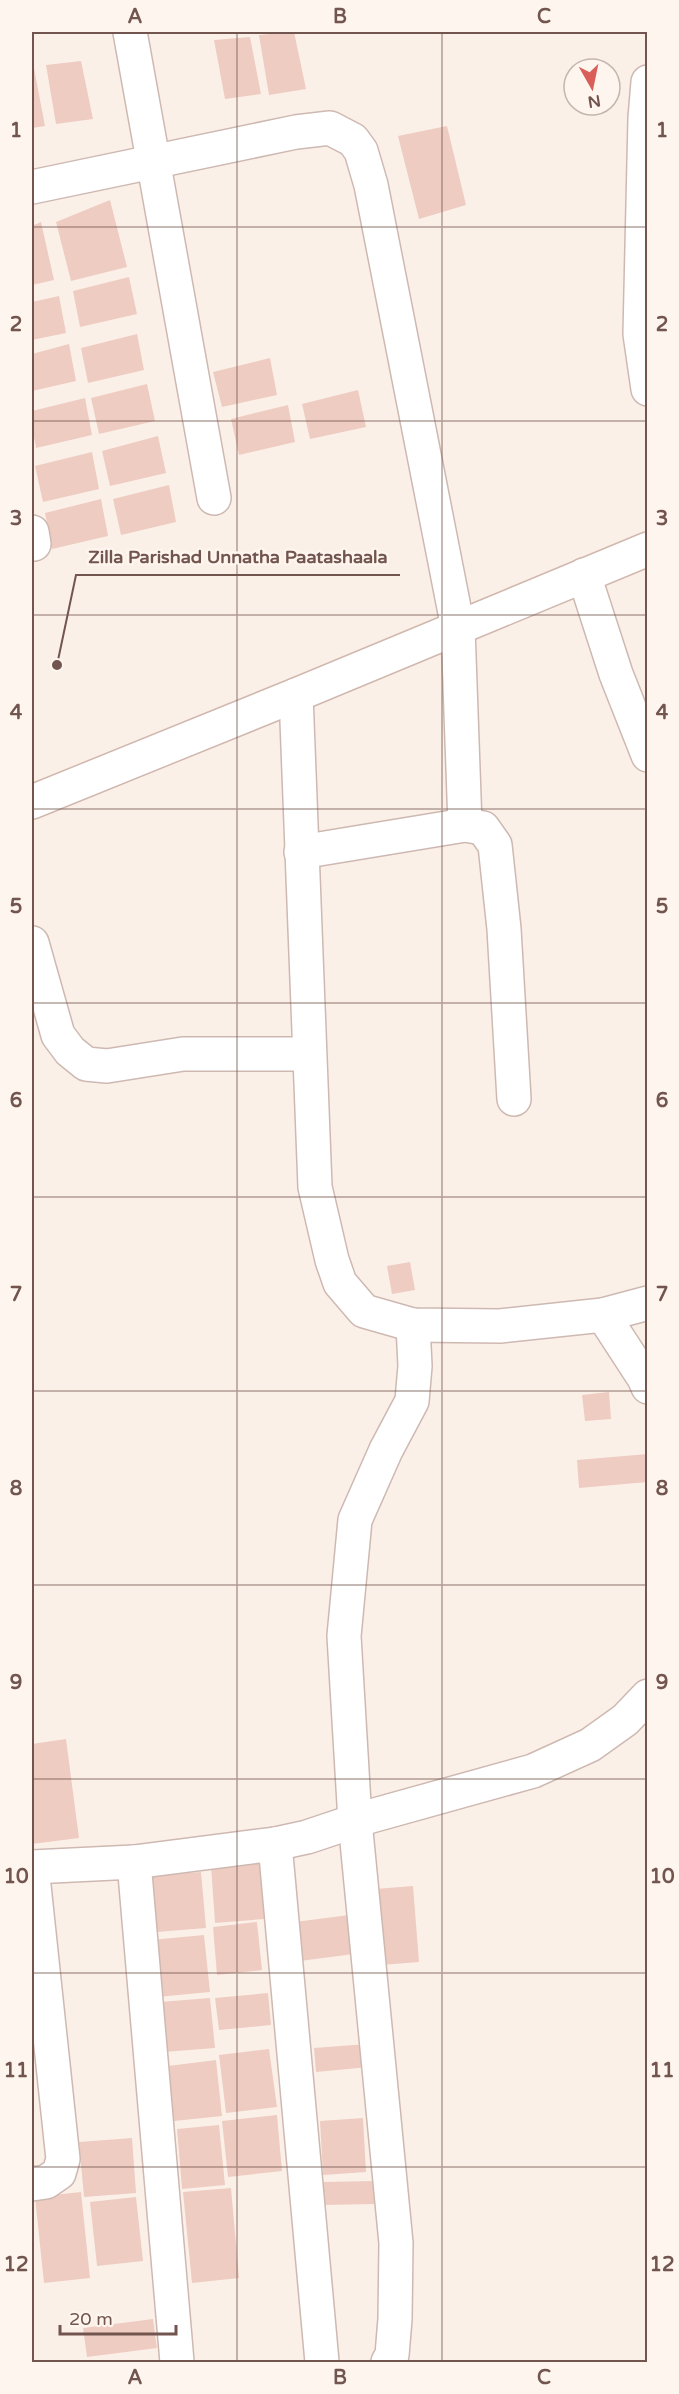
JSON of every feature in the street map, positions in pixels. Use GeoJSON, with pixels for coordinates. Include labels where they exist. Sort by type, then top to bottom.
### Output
{"type":"FeatureCollection","features":[{"type":"Feature","properties":{"kind":"street"},"geometry":{"type":"LineString","coordinates":[[130,32],[214,498]]}},
{"type":"Feature","properties":{"kind":"street"},"geometry":{"type":"LineString","coordinates":[[648,82],[645,118],[644,334],[648,388]]}},
{"type":"Feature","properties":{"kind":"street"},"geometry":{"type":"LineString","coordinates":[[32,187],[296,132],[330,128],[353,140],[361,151],[374,196],[458,628],[465,825]]}},
{"type":"Feature","properties":{"kind":"street"},"geometry":{"type":"LineString","coordinates":[[32,802],[648,549]]}},
{"type":"Feature","properties":{"kind":"street"},"geometry":{"type":"LineString","coordinates":[[584,576],[616,674],[648,755]]}},
{"type":"Feature","properties":{"kind":"street"},"geometry":{"type":"LineString","coordinates":[[296,695],[308,1054],[315,1187],[332,1260],[340,1283],[364,1311],[413,1325],[500,1326],[603,1315],[648,1303]]}},
{"type":"Feature","properties":{"kind":"street"},"geometry":{"type":"LineString","coordinates":[[301,852],[465,825],[483,828],[495,845],[504,929],[514,1100]]}},
{"type":"Feature","properties":{"kind":"street"},"geometry":{"type":"LineString","coordinates":[[32,943],[42,1022],[86,1064],[107,1066],[183,1054],[308,1054]]}},
{"type":"Feature","properties":{"kind":"street"},"geometry":{"type":"LineString","coordinates":[[603,1315],[645,1378],[648,1387]]}},
{"type":"Feature","properties":{"kind":"street"},"geometry":{"type":"LineString","coordinates":[[388,2362],[392,2355],[395,2319],[396,2243],[355,1821],[344,1636],[355,1520],[386,1450],[412,1401],[416,1366],[413,1325]]}},
{"type":"Feature","properties":{"kind":"street"},"geometry":{"type":"LineString","coordinates":[[32,2184],[46,2182],[59,2173],[63,2159],[32,1867],[134,1862],[307,1838],[355,1821],[533,1771],[590,1746],[625,1720],[648,1696]]}},
{"type":"Feature","properties":{"kind":"street"},"geometry":{"type":"LineString","coordinates":[[275,1844],[322,2362]]}},
{"type":"Feature","properties":{"kind":"street"},"geometry":{"type":"LineString","coordinates":[[134,1862],[177,2362]]}},
{"type":"Feature","properties":{"kind":"building"},"geometry":{"type":"Polygon","coordinates":[[[294,32],[306,89],[269,95],[259,35],[294,32]]]}},
{"type":"Feature","properties":{"kind":"building"},"geometry":{"type":"Polygon","coordinates":[[[250,37],[261,94],[225,99],[214,40],[250,37]]]}},
{"type":"Feature","properties":{"kind":"building"},"geometry":{"type":"Polygon","coordinates":[[[81,61],[93,119],[56,124],[46,65],[81,61]]]}},
{"type":"Feature","properties":{"kind":"building"},"geometry":{"type":"Polygon","coordinates":[[[34,68],[45,126],[32,128],[32,69],[34,68]]]}},
{"type":"Feature","properties":{"kind":"building"},"geometry":{"type":"Polygon","coordinates":[[[447,126],[466,205],[419,219],[398,136],[447,126]]]}},
{"type":"Feature","properties":{"kind":"building"},"geometry":{"type":"Polygon","coordinates":[[[110,200],[127,267],[71,281],[56,222],[110,200]]]}},
{"type":"Feature","properties":{"kind":"building"},"geometry":{"type":"Polygon","coordinates":[[[41,222],[54,280],[32,285],[32,226],[41,222]]]}},
{"type":"Feature","properties":{"kind":"building"},"geometry":{"type":"Polygon","coordinates":[[[129,277],[137,314],[80,327],[73,291],[129,277]]]}},
{"type":"Feature","properties":{"kind":"building"},"geometry":{"type":"Polygon","coordinates":[[[59,296],[66,333],[32,340],[32,302],[59,296]]]}},
{"type":"Feature","properties":{"kind":"building"},"geometry":{"type":"Polygon","coordinates":[[[137,334],[144,370],[88,383],[81,348],[137,334]]]}},
{"type":"Feature","properties":{"kind":"building"},"geometry":{"type":"Polygon","coordinates":[[[69,344],[76,381],[32,391],[32,354],[69,344]]]}},
{"type":"Feature","properties":{"kind":"building"},"geometry":{"type":"Polygon","coordinates":[[[270,358],[277,395],[222,407],[213,372],[270,358]]]}},
{"type":"Feature","properties":{"kind":"building"},"geometry":{"type":"Polygon","coordinates":[[[147,384],[155,421],[99,434],[91,398],[147,384]]]}},
{"type":"Feature","properties":{"kind":"building"},"geometry":{"type":"Polygon","coordinates":[[[358,390],[366,427],[310,439],[302,404],[358,390]]]}},
{"type":"Feature","properties":{"kind":"building"},"geometry":{"type":"Polygon","coordinates":[[[85,398],[92,435],[36,448],[32,411],[85,398]]]}},
{"type":"Feature","properties":{"kind":"building"},"geometry":{"type":"Polygon","coordinates":[[[288,405],[295,442],[239,455],[231,419],[288,405]]]}},
{"type":"Feature","properties":{"kind":"building"},"geometry":{"type":"Polygon","coordinates":[[[158,436],[166,473],[110,486],[102,451],[158,436]]]}},
{"type":"Feature","properties":{"kind":"building"},"geometry":{"type":"Polygon","coordinates":[[[92,452],[99,489],[43,502],[35,466],[92,452]]]}},
{"type":"Feature","properties":{"kind":"building"},"geometry":{"type":"Polygon","coordinates":[[[169,485],[176,522],[121,535],[113,499],[169,485]]]}},
{"type":"Feature","properties":{"kind":"building"},"geometry":{"type":"Polygon","coordinates":[[[101,499],[108,536],[52,549],[45,513],[101,499]]]}},
{"type":"Feature","properties":{"kind":"building"},"geometry":{"type":"Polygon","coordinates":[[[410,1262],[415,1290],[392,1294],[387,1266],[410,1262]]]}},
{"type":"Feature","properties":{"kind":"building"},"geometry":{"type":"Polygon","coordinates":[[[609,1392],[611,1419],[585,1421],[582,1395],[609,1392]]]}},
{"type":"Feature","properties":{"kind":"building"},"geometry":{"type":"Polygon","coordinates":[[[648,1454],[648,1482],[579,1488],[577,1460],[648,1454]]]}},
{"type":"Feature","properties":{"kind":"building"},"geometry":{"type":"Polygon","coordinates":[[[66,1739],[79,1838],[32,1844],[32,1744],[66,1739]]]}},
{"type":"Feature","properties":{"kind":"building"},"geometry":{"type":"Polygon","coordinates":[[[260,1863],[264,1919],[215,1923],[211,1866],[260,1863]]]}},
{"type":"Feature","properties":{"kind":"building"},"geometry":{"type":"Polygon","coordinates":[[[201,1872],[206,1928],[157,1932],[151,1876],[201,1872]]]}},
{"type":"Feature","properties":{"kind":"building"},"geometry":{"type":"Polygon","coordinates":[[[413,1886],[419,1962],[381,1965],[375,1889],[413,1886]]]}},
{"type":"Feature","properties":{"kind":"building"},"geometry":{"type":"Polygon","coordinates":[[[349,1915],[354,1954],[292,1962],[287,1923],[349,1915]]]}},
{"type":"Feature","properties":{"kind":"building"},"geometry":{"type":"Polygon","coordinates":[[[257,1922],[262,1970],[217,1975],[213,1927],[257,1922]]]}},
{"type":"Feature","properties":{"kind":"building"},"geometry":{"type":"Polygon","coordinates":[[[204,1935],[210,1992],[157,1997],[151,1940],[204,1935]]]}},
{"type":"Feature","properties":{"kind":"building"},"geometry":{"type":"Polygon","coordinates":[[[268,1993],[271,2025],[219,2030],[215,1998],[268,1993]]]}},
{"type":"Feature","properties":{"kind":"building"},"geometry":{"type":"Polygon","coordinates":[[[210,1998],[215,2048],[164,2052],[160,2002],[210,1998]]]}},
{"type":"Feature","properties":{"kind":"building"},"geometry":{"type":"Polygon","coordinates":[[[367,2044],[369,2067],[316,2072],[314,2048],[367,2044]]]}},
{"type":"Feature","properties":{"kind":"building"},"geometry":{"type":"Polygon","coordinates":[[[269,2049],[277,2107],[226,2113],[219,2055],[269,2049]]]}},
{"type":"Feature","properties":{"kind":"building"},"geometry":{"type":"Polygon","coordinates":[[[216,2060],[222,2116],[174,2121],[168,2066],[216,2060]]]}},
{"type":"Feature","properties":{"kind":"building"},"geometry":{"type":"Polygon","coordinates":[[[277,2115],[282,2171],[228,2177],[222,2121],[277,2115]]]}},
{"type":"Feature","properties":{"kind":"building"},"geometry":{"type":"Polygon","coordinates":[[[363,2118],[366,2172],[323,2175],[320,2121],[363,2118]]]}},
{"type":"Feature","properties":{"kind":"building"},"geometry":{"type":"Polygon","coordinates":[[[219,2125],[225,2185],[182,2189],[177,2129],[219,2125]]]}},
{"type":"Feature","properties":{"kind":"building"},"geometry":{"type":"Polygon","coordinates":[[[132,2138],[136,2193],[84,2197],[79,2142],[132,2138]]]}},
{"type":"Feature","properties":{"kind":"building"},"geometry":{"type":"Polygon","coordinates":[[[376,2181],[377,2204],[321,2205],[321,2182],[376,2181]]]}},
{"type":"Feature","properties":{"kind":"building"},"geometry":{"type":"Polygon","coordinates":[[[231,2188],[239,2278],[192,2283],[183,2192],[231,2188]]]}},
{"type":"Feature","properties":{"kind":"building"},"geometry":{"type":"Polygon","coordinates":[[[81,2192],[90,2278],[44,2283],[35,2197],[81,2192]]]}},
{"type":"Feature","properties":{"kind":"building"},"geometry":{"type":"Polygon","coordinates":[[[136,2197],[143,2261],[97,2266],[90,2202],[136,2197]]]}},
{"type":"Feature","properties":{"kind":"building"},"geometry":{"type":"Polygon","coordinates":[[[153,2319],[157,2348],[87,2357],[83,2328],[153,2319]]]}},
{"type":"Feature","properties":{"kind":"place","name":"Zilla Parishad Unnatha Paatashaala"},"geometry":{"type":"Point","coordinates":[57,665]}}]}
